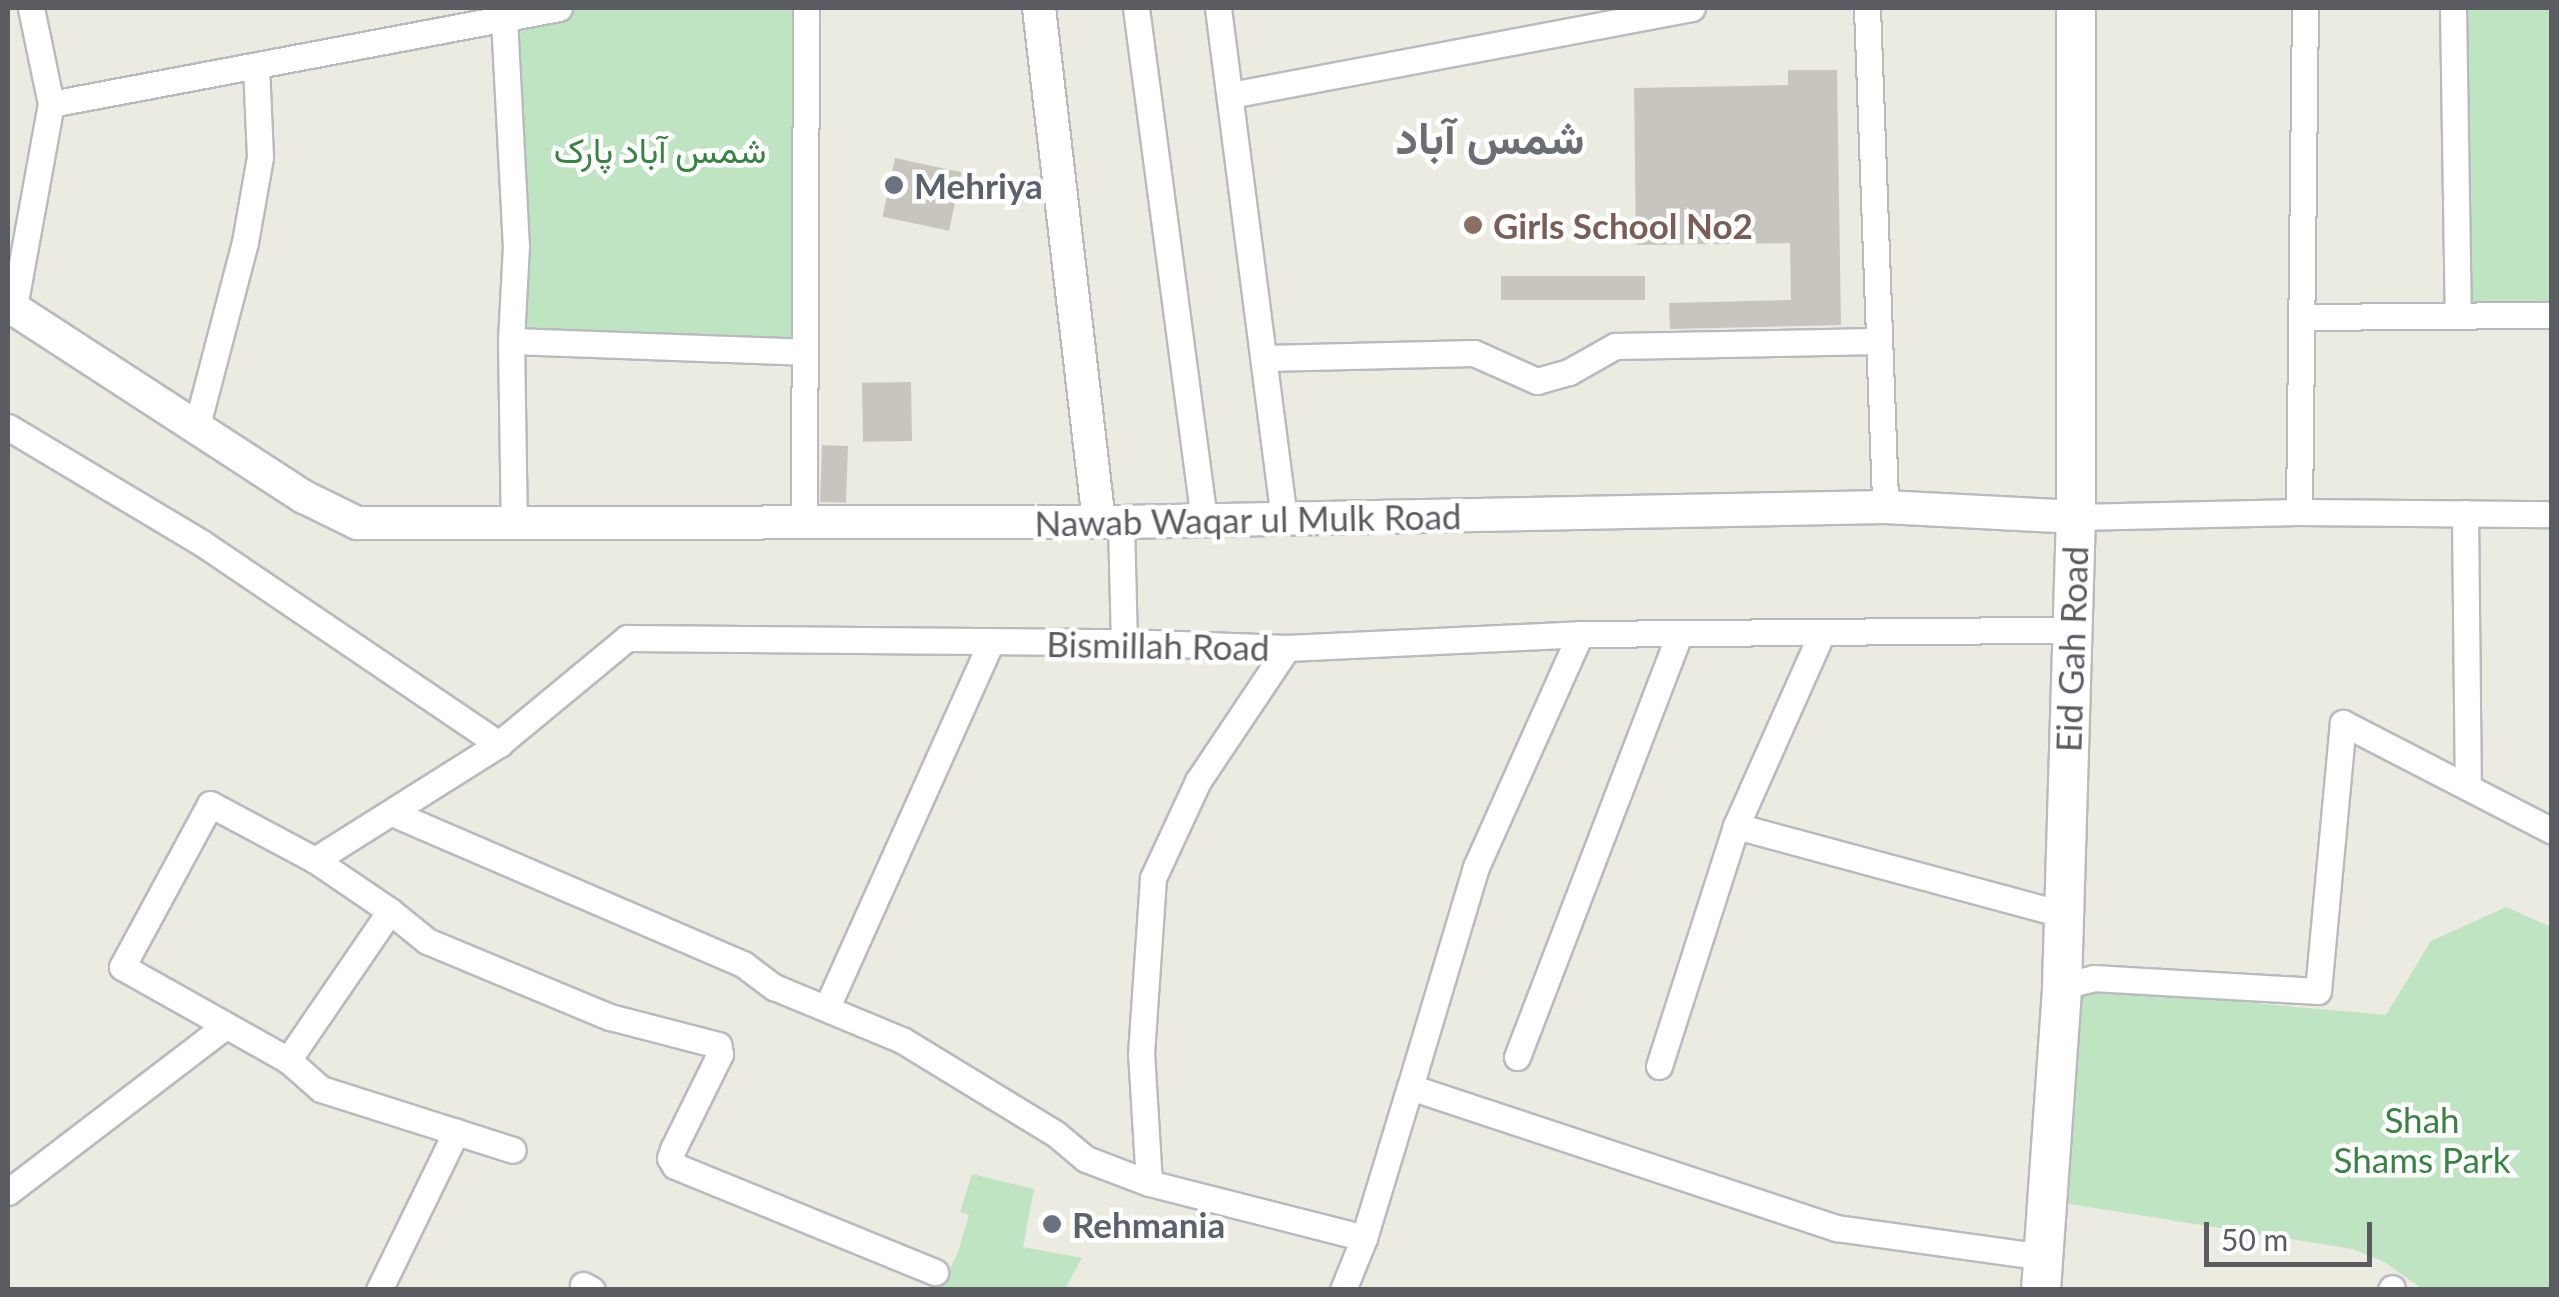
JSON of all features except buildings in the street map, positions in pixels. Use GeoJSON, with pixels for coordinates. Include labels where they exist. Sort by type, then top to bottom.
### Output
{"type":"FeatureCollection","features":[{"type":"Feature","properties":{"kind":"main road","name":"Eid Gah Road"},"geometry":{"type":"LineString","coordinates":[[2042,1273],[2062,986],[2076,517],[2076,8]]}},
{"type":"Feature","properties":{"kind":"street"},"geometry":{"type":"LineString","coordinates":[[10,306],[51,104],[32,8]]}},
{"type":"Feature","properties":{"kind":"street"},"geometry":{"type":"LineString","coordinates":[[51,104],[559,8]]}},
{"type":"Feature","properties":{"kind":"street"},"geometry":{"type":"LineString","coordinates":[[804,524],[806,8]]}},
{"type":"Feature","properties":{"kind":"street"},"geometry":{"type":"LineString","coordinates":[[1039,8],[1124,642]]}},
{"type":"Feature","properties":{"kind":"street"},"geometry":{"type":"LineString","coordinates":[[1136,8],[1204,520]]}},
{"type":"Feature","properties":{"kind":"street"},"geometry":{"type":"LineString","coordinates":[[1218,8],[1284,519]]}},
{"type":"Feature","properties":{"kind":"street"},"geometry":{"type":"LineString","coordinates":[[1231,95],[1692,8]]}},
{"type":"Feature","properties":{"kind":"street"},"geometry":{"type":"LineString","coordinates":[[1867,8],[1884,506]]}},
{"type":"Feature","properties":{"kind":"street"},"geometry":{"type":"LineString","coordinates":[[2299,512],[2305,8]]}},
{"type":"Feature","properties":{"kind":"street"},"geometry":{"type":"LineString","coordinates":[[2453,8],[2458,314]]}},
{"type":"Feature","properties":{"kind":"street"},"geometry":{"type":"LineString","coordinates":[[504,19],[516,246],[511,341],[514,526]]}},
{"type":"Feature","properties":{"kind":"street"},"geometry":{"type":"LineString","coordinates":[[197,425],[246,242],[260,157],[256,66]]}},
{"type":"Feature","properties":{"kind":"street","name":"Nawab Waqar ul Mulk Road"},"geometry":{"type":"LineString","coordinates":[[10,306],[304,498],[357,523],[514,526],[1110,522],[1884,506],[2076,517],[2299,512],[2552,514]]}},
{"type":"Feature","properties":{"kind":"street"},"geometry":{"type":"LineString","coordinates":[[2304,318],[2552,315]]}},
{"type":"Feature","properties":{"kind":"street"},"geometry":{"type":"LineString","coordinates":[[511,341],[804,352]]}},
{"type":"Feature","properties":{"kind":"street"},"geometry":{"type":"LineString","coordinates":[[1266,358],[1474,353],[1537,381],[1570,372],[1615,346],[1876,341]]}},
{"type":"Feature","properties":{"kind":"street"},"geometry":{"type":"LineString","coordinates":[[8,427],[202,544],[499,744]]}},
{"type":"Feature","properties":{"kind":"street"},"geometry":{"type":"LineString","coordinates":[[2465,513],[2468,788]]}},
{"type":"Feature","properties":{"kind":"street","name":"Bismillah Road"},"geometry":{"type":"LineString","coordinates":[[314,860],[499,744],[627,638],[1124,642],[1287,648],[1580,634],[2072,630]]}},
{"type":"Feature","properties":{"kind":"street"},"geometry":{"type":"LineString","coordinates":[[1342,1290],[1364,1238],[1476,866],[1580,634]]}},
{"type":"Feature","properties":{"kind":"street"},"geometry":{"type":"LineString","coordinates":[[1517,1056],[1679,635]]}},
{"type":"Feature","properties":{"kind":"street"},"geometry":{"type":"LineString","coordinates":[[1659,1066],[1736,826],[1820,635]]}},
{"type":"Feature","properties":{"kind":"street"},"geometry":{"type":"LineString","coordinates":[[827,1007],[991,642]]}},
{"type":"Feature","properties":{"kind":"street"},"geometry":{"type":"LineString","coordinates":[[1149,1184],[1142,1054],[1153,878],[1198,781],[1287,648]]}},
{"type":"Feature","properties":{"kind":"street"},"geometry":{"type":"LineString","coordinates":[[2062,986],[2093,978],[2318,992],[2343,723],[2552,831]]}},
{"type":"Feature","properties":{"kind":"street"},"geometry":{"type":"LineString","coordinates":[[512,1150],[322,1089],[288,1060],[122,967],[210,804],[314,860],[427,941],[610,1017],[718,1045],[720,1054],[672,1149],[670,1158],[676,1166],[935,1272]]}},
{"type":"Feature","properties":{"kind":"street"},"geometry":{"type":"LineString","coordinates":[[392,813],[742,964],[774,987],[902,1040],[1056,1134],[1086,1159],[1149,1184],[1364,1238]]}},
{"type":"Feature","properties":{"kind":"street"},"geometry":{"type":"LineString","coordinates":[[1736,826],[2062,914]]}},
{"type":"Feature","properties":{"kind":"street"},"geometry":{"type":"LineString","coordinates":[[288,1060],[390,911]]}},
{"type":"Feature","properties":{"kind":"street"},"geometry":{"type":"LineString","coordinates":[[8,1192],[224,1027]]}},
{"type":"Feature","properties":{"kind":"street"},"geometry":{"type":"LineString","coordinates":[[1410,1087],[1837,1228],[2042,1273]]}},
{"type":"Feature","properties":{"kind":"street"},"geometry":{"type":"LineString","coordinates":[[379,1290],[456,1132]]}},
{"type":"Feature","properties":{"kind":"green space","name":"شمس آباد پارک"},"geometry":{"type":"Polygon","coordinates":[[[580,8],[802,8],[798,345],[520,334],[510,22],[580,8]]]}},
{"type":"Feature","properties":{"kind":"green space"},"geometry":{"type":"Polygon","coordinates":[[[2467,8],[2551,8],[2551,309],[2467,309],[2467,8]]]}},
{"type":"Feature","properties":{"kind":"green space","name":"Shah Shams Park"},"geometry":{"type":"Polygon","coordinates":[[[2506,907],[2551,927],[2551,1289],[2423,1289],[2384,1262],[2353,1249],[2057,1202],[2066,986],[2386,1015],[2431,941],[2506,907]]]}},
{"type":"Feature","properties":{"kind":"green space"},"geometry":{"type":"Polygon","coordinates":[[[972,1174],[1034,1189],[1023,1247],[1082,1258],[1065,1289],[940,1290],[958,1252],[969,1215],[960,1212],[972,1174]]]}},
{"type":"Feature","properties":{"kind":"place","name":"Mehriya"},"geometry":{"type":"Point","coordinates":[894,185]}},
{"type":"Feature","properties":{"kind":"place","name":"Girls School No2"},"geometry":{"type":"Point","coordinates":[1473,225]}},
{"type":"Feature","properties":{"kind":"place","name":"Rehmania"},"geometry":{"type":"Point","coordinates":[1052,1224]}},
{"type":"Feature","properties":{"kind":"district","name":"شمس آباد"},"geometry":{"type":"Point","coordinates":[1490,138]}}]}
